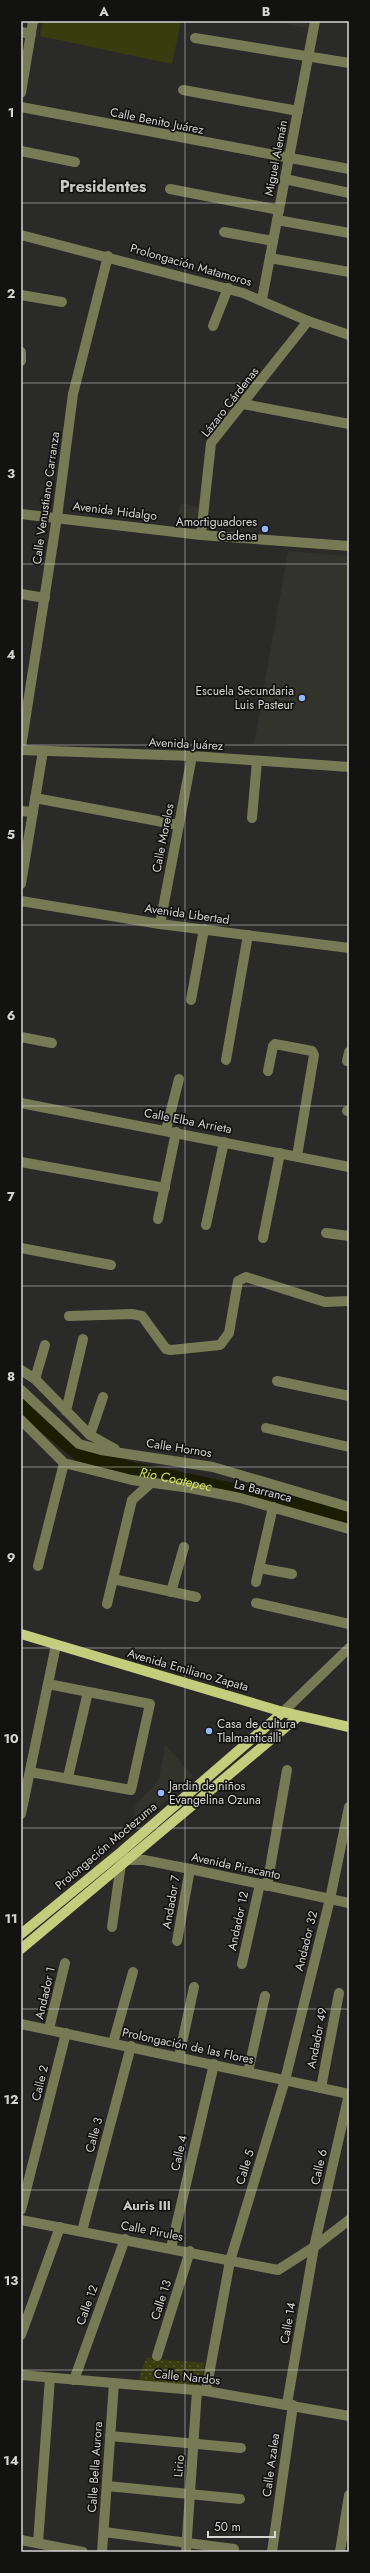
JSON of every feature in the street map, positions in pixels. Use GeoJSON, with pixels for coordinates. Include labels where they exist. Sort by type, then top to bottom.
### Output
{"type":"FeatureCollection","features":[{"type":"Feature","properties":{"kind":"main road","name":"Avenida Emiliano Zapata"},"geometry":{"type":"LineString","coordinates":[[21,1634],[283,1712],[349,1727]]}},
{"type":"Feature","properties":{"kind":"main road","name":"Prolongación Moctezuma"},"geometry":{"type":"LineString","coordinates":[[25,1946],[283,1712]]}},
{"type":"Feature","properties":{"kind":"main road","name":"Prolongación Moctezuma"},"geometry":{"type":"LineString","coordinates":[[21,1934],[123,1858],[299,1716]]}},
{"type":"Feature","properties":{"kind":"street"},"geometry":{"type":"LineString","coordinates":[[22,87],[26,33],[33,21]]}},
{"type":"Feature","properties":{"kind":"street","name":"Miguel Alemán"},"geometry":{"type":"LineString","coordinates":[[262,299],[315,21]]}},
{"type":"Feature","properties":{"kind":"street"},"geometry":{"type":"LineString","coordinates":[[196,38],[349,63]]}},
{"type":"Feature","properties":{"kind":"street"},"geometry":{"type":"LineString","coordinates":[[183,90],[298,111]]}},
{"type":"Feature","properties":{"kind":"street","name":"Calle Benito Juárez"},"geometry":{"type":"LineString","coordinates":[[21,108],[349,169]]}},
{"type":"Feature","properties":{"kind":"street"},"geometry":{"type":"LineString","coordinates":[[21,151],[75,162]]}},
{"type":"Feature","properties":{"kind":"street"},"geometry":{"type":"LineString","coordinates":[[285,180],[349,193]]}},
{"type":"Feature","properties":{"kind":"street"},"geometry":{"type":"LineString","coordinates":[[170,189],[349,233]]}},
{"type":"Feature","properties":{"kind":"street"},"geometry":{"type":"LineString","coordinates":[[224,232],[273,241]]}},
{"type":"Feature","properties":{"kind":"street","name":"Prolongación Matamoros"},"geometry":{"type":"LineString","coordinates":[[21,234],[228,288],[262,299],[308,321],[349,335]]}},
{"type":"Feature","properties":{"kind":"street","name":"Calle Venustiano Carranza"},"geometry":{"type":"LineString","coordinates":[[21,747],[57,517],[73,394],[108,256]]}},
{"type":"Feature","properties":{"kind":"street"},"geometry":{"type":"LineString","coordinates":[[270,258],[349,272]]}},
{"type":"Feature","properties":{"kind":"street"},"geometry":{"type":"LineString","coordinates":[[213,326],[228,288]]}},
{"type":"Feature","properties":{"kind":"street"},"geometry":{"type":"LineString","coordinates":[[21,295],[62,302]]}},
{"type":"Feature","properties":{"kind":"street","name":"Lázaro Cárdenas"},"geometry":{"type":"LineString","coordinates":[[201,535],[211,443],[308,321]]}},
{"type":"Feature","properties":{"kind":"street"},"geometry":{"type":"LineString","coordinates":[[21,352],[21,361]]}},
{"type":"Feature","properties":{"kind":"street"},"geometry":{"type":"LineString","coordinates":[[243,404],[349,424]]}},
{"type":"Feature","properties":{"kind":"street","name":"Avenida Hidalgo"},"geometry":{"type":"LineString","coordinates":[[21,514],[201,535],[349,546]]}},
{"type":"Feature","properties":{"kind":"street"},"geometry":{"type":"LineString","coordinates":[[21,594],[44,598]]}},
{"type":"Feature","properties":{"kind":"street","name":"Avenida Juárez"},"geometry":{"type":"LineString","coordinates":[[21,750],[192,756],[349,767]]}},
{"type":"Feature","properties":{"kind":"street"},"geometry":{"type":"LineString","coordinates":[[21,884],[43,751]]}},
{"type":"Feature","properties":{"kind":"street","name":"Calle Morelos"},"geometry":{"type":"LineString","coordinates":[[160,924],[192,756]]}},
{"type":"Feature","properties":{"kind":"street"},"geometry":{"type":"LineString","coordinates":[[252,818],[257,761]]}},
{"type":"Feature","properties":{"kind":"street"},"geometry":{"type":"LineString","coordinates":[[35,798],[179,825]]}},
{"type":"Feature","properties":{"kind":"street"},"geometry":{"type":"LineString","coordinates":[[21,811],[33,812]]}},
{"type":"Feature","properties":{"kind":"street","name":"Avenida Libertad"},"geometry":{"type":"LineString","coordinates":[[21,901],[160,924],[349,948]]}},
{"type":"Feature","properties":{"kind":"street"},"geometry":{"type":"LineString","coordinates":[[191,1000],[204,929]]}},
{"type":"Feature","properties":{"kind":"street"},"geometry":{"type":"LineString","coordinates":[[226,1060],[248,935]]}},
{"type":"Feature","properties":{"kind":"street"},"geometry":{"type":"LineString","coordinates":[[21,1037],[52,1043]]}},
{"type":"Feature","properties":{"kind":"street"},"geometry":{"type":"LineString","coordinates":[[268,1071],[273,1046],[275,1044],[312,1051],[314,1055],[297,1156]]}},
{"type":"Feature","properties":{"kind":"street"},"geometry":{"type":"LineString","coordinates":[[158,1219],[165,1188],[171,1131],[179,1079]]}},
{"type":"Feature","properties":{"kind":"street","name":"Calle Elba Arrieta"},"geometry":{"type":"LineString","coordinates":[[21,1102],[349,1167]]}},
{"type":"Feature","properties":{"kind":"street"},"geometry":{"type":"LineString","coordinates":[[206,1225],[224,1142]]}},
{"type":"Feature","properties":{"kind":"street"},"geometry":{"type":"LineString","coordinates":[[263,1238],[280,1153]]}},
{"type":"Feature","properties":{"kind":"street"},"geometry":{"type":"LineString","coordinates":[[21,1162],[165,1188]]}},
{"type":"Feature","properties":{"kind":"street"},"geometry":{"type":"LineString","coordinates":[[326,1233],[349,1236]]}},
{"type":"Feature","properties":{"kind":"street"},"geometry":{"type":"LineString","coordinates":[[21,1248],[111,1265]]}},
{"type":"Feature","properties":{"kind":"street"},"geometry":{"type":"LineString","coordinates":[[69,1316],[132,1314],[142,1316],[166,1349],[171,1350],[220,1345],[229,1333],[238,1281],[241,1278],[246,1277],[325,1302],[349,1301]]}},
{"type":"Feature","properties":{"kind":"street"},"geometry":{"type":"LineString","coordinates":[[66,1412],[83,1340]]}},
{"type":"Feature","properties":{"kind":"street"},"geometry":{"type":"LineString","coordinates":[[35,1379],[45,1345]]}},
{"type":"Feature","properties":{"kind":"street"},"geometry":{"type":"LineString","coordinates":[[21,1370],[35,1379],[90,1435],[119,1452]]}},
{"type":"Feature","properties":{"kind":"street"},"geometry":{"type":"LineString","coordinates":[[277,1382],[349,1396]]}},
{"type":"Feature","properties":{"kind":"street","name":"Calle Hornos"},"geometry":{"type":"LineString","coordinates":[[21,1390],[79,1444],[213,1467],[349,1507]]}},
{"type":"Feature","properties":{"kind":"street"},"geometry":{"type":"LineString","coordinates":[[90,1435],[103,1397]]}},
{"type":"Feature","properties":{"kind":"street"},"geometry":{"type":"LineString","coordinates":[[21,1420],[64,1463],[38,1566]]}},
{"type":"Feature","properties":{"kind":"street"},"geometry":{"type":"LineString","coordinates":[[266,1428],[349,1447]]}},
{"type":"Feature","properties":{"kind":"street","name":"La Barranca"},"geometry":{"type":"LineString","coordinates":[[64,1463],[151,1483],[190,1488],[273,1507],[349,1529]]}},
{"type":"Feature","properties":{"kind":"street"},"geometry":{"type":"LineString","coordinates":[[107,1604],[132,1500],[151,1483]]}},
{"type":"Feature","properties":{"kind":"street"},"geometry":{"type":"LineString","coordinates":[[256,1582],[273,1507]]}},
{"type":"Feature","properties":{"kind":"street"},"geometry":{"type":"LineString","coordinates":[[171,1592],[184,1547]]}},
{"type":"Feature","properties":{"kind":"street"},"geometry":{"type":"LineString","coordinates":[[259,1568],[292,1574]]}},
{"type":"Feature","properties":{"kind":"street"},"geometry":{"type":"LineString","coordinates":[[113,1579],[196,1597]]}},
{"type":"Feature","properties":{"kind":"street"},"geometry":{"type":"LineString","coordinates":[[256,1604],[349,1624]]}},
{"type":"Feature","properties":{"kind":"street"},"geometry":{"type":"LineString","coordinates":[[21,1814],[56,1645]]}},
{"type":"Feature","properties":{"kind":"street","name":"Prolongación Moctezuma"},"geometry":{"type":"LineString","coordinates":[[283,1712],[349,1648]]}},
{"type":"Feature","properties":{"kind":"street"},"geometry":{"type":"LineString","coordinates":[[30,1772],[68,1777],[131,1790],[150,1704],[48,1684]]}},
{"type":"Feature","properties":{"kind":"street"},"geometry":{"type":"LineString","coordinates":[[68,1777],[88,1692]]}},
{"type":"Feature","properties":{"kind":"street","name":"Andador 12"},"geometry":{"type":"LineString","coordinates":[[242,1964],[263,1885],[288,1770]]}},
{"type":"Feature","properties":{"kind":"street","name":"Andador 32"},"geometry":{"type":"LineString","coordinates":[[285,2080],[330,1899],[349,1807]]}},
{"type":"Feature","properties":{"kind":"street"},"geometry":{"type":"LineString","coordinates":[[112,1926],[123,1858]]}},
{"type":"Feature","properties":{"kind":"street","name":"Avenida Piracanto"},"geometry":{"type":"LineString","coordinates":[[123,1858],[144,1860],[190,1869],[349,1903]]}},
{"type":"Feature","properties":{"kind":"street","name":"Andador 7"},"geometry":{"type":"LineString","coordinates":[[177,1941],[190,1869]]}},
{"type":"Feature","properties":{"kind":"street"},"geometry":{"type":"LineString","coordinates":[[21,1934],[25,1946]]}},
{"type":"Feature","properties":{"kind":"street","name":"Andador 1"},"geometry":{"type":"LineString","coordinates":[[50,2030],[65,1963]]}},
{"type":"Feature","properties":{"kind":"street"},"geometry":{"type":"LineString","coordinates":[[113,2043],[132,1972]]}},
{"type":"Feature","properties":{"kind":"street"},"geometry":{"type":"LineString","coordinates":[[179,2057],[194,1987]]}},
{"type":"Feature","properties":{"kind":"street","name":"Andador 49"},"geometry":{"type":"LineString","coordinates":[[321,2088],[338,1993]]}},
{"type":"Feature","properties":{"kind":"street"},"geometry":{"type":"LineString","coordinates":[[248,2072],[265,1996]]}},
{"type":"Feature","properties":{"kind":"street","name":"Prolongación de las Flores"},"geometry":{"type":"LineString","coordinates":[[21,2024],[131,2046],[349,2094]]}},
{"type":"Feature","properties":{"kind":"street","name":"Calle 2"},"geometry":{"type":"LineString","coordinates":[[21,2210],[66,2033]]}},
{"type":"Feature","properties":{"kind":"street","name":"Calle 3"},"geometry":{"type":"LineString","coordinates":[[82,2231],[131,2046]]}},
{"type":"Feature","properties":{"kind":"street","name":"Calle 4"},"geometry":{"type":"LineString","coordinates":[[170,2248],[214,2064]]}},
{"type":"Feature","properties":{"kind":"street","name":"Calle 5"},"geometry":{"type":"LineString","coordinates":[[230,2261],[285,2080]]}},
{"type":"Feature","properties":{"kind":"street","name":"Calle 6"},"geometry":{"type":"LineString","coordinates":[[314,2247],[349,2094]]}},
{"type":"Feature","properties":{"kind":"street","name":"Calle Pirules"},"geometry":{"type":"LineString","coordinates":[[21,2220],[125,2239],[278,2270],[314,2247]]}},
{"type":"Feature","properties":{"kind":"street"},"geometry":{"type":"LineString","coordinates":[[314,2247],[349,2220]]}},
{"type":"Feature","properties":{"kind":"street"},"geometry":{"type":"LineString","coordinates":[[21,2335],[60,2227]]}},
{"type":"Feature","properties":{"kind":"street","name":"Calle 12"},"geometry":{"type":"LineString","coordinates":[[74,2380],[125,2239]]}},
{"type":"Feature","properties":{"kind":"street","name":"Calle 14"},"geometry":{"type":"LineString","coordinates":[[290,2404],[314,2247]]}},
{"type":"Feature","properties":{"kind":"street","name":"Calle 13"},"geometry":{"type":"LineString","coordinates":[[157,2356],[190,2252]]}},
{"type":"Feature","properties":{"kind":"street"},"geometry":{"type":"LineString","coordinates":[[202,2390],[230,2261]]}},
{"type":"Feature","properties":{"kind":"street","name":"Calle Nardos"},"geometry":{"type":"LineString","coordinates":[[21,2375],[202,2390],[290,2404],[349,2416]]}},
{"type":"Feature","properties":{"kind":"street"},"geometry":{"type":"LineString","coordinates":[[38,2543],[50,2378]]}},
{"type":"Feature","properties":{"kind":"street","name":"Calle Bella Aurora"},"geometry":{"type":"LineString","coordinates":[[102,2552],[114,2383]]}},
{"type":"Feature","properties":{"kind":"street","name":"Lirio"},"geometry":{"type":"LineString","coordinates":[[186,2548],[193,2443],[202,2390]]}},
{"type":"Feature","properties":{"kind":"street","name":"Calle Azalea"},"geometry":{"type":"LineString","coordinates":[[272,2552],[290,2404]]}},
{"type":"Feature","properties":{"kind":"street"},"geometry":{"type":"LineString","coordinates":[[110,2436],[241,2448]]}},
{"type":"Feature","properties":{"kind":"street"},"geometry":{"type":"LineString","coordinates":[[107,2486],[240,2499]]}},
{"type":"Feature","properties":{"kind":"street"},"geometry":{"type":"LineString","coordinates":[[340,2552],[349,2495]]}},
{"type":"Feature","properties":{"kind":"street"},"geometry":{"type":"LineString","coordinates":[[104,2532],[186,2548],[234,2549]]}},
{"type":"Feature","properties":{"kind":"street"},"geometry":{"type":"LineString","coordinates":[[21,2540],[83,2552]]}},
{"type":"Feature","properties":{"kind":"shaded area"},"geometry":{"type":"Polygon","coordinates":[[[266,21],[308,21],[307,28],[266,21]]]}},
{"type":"Feature","properties":{"kind":"shaded area"},"geometry":{"type":"Polygon","coordinates":[[[180,503],[198,507],[197,532],[175,530],[180,503]]]}},
{"type":"Feature","properties":{"kind":"shaded area"},"geometry":{"type":"Polygon","coordinates":[[[288,551],[349,556],[349,746],[254,744],[288,551]]]}},
{"type":"Feature","properties":{"kind":"shaded area","name":"Jardin de niños Evangelina Ozuna"},"geometry":{"type":"Polygon","coordinates":[[[165,1744],[193,1777],[146,1819],[134,1818],[135,1806],[159,1780],[165,1744]]]}},
{"type":"Feature","properties":{"kind":"green space"},"geometry":{"type":"Polygon","coordinates":[[[43,21],[181,21],[172,64],[40,36],[43,21]]]}},
{"type":"Feature","properties":{"kind":"green space"},"geometry":{"type":"Polygon","coordinates":[[[146,2358],[205,2363],[199,2387],[138,2381],[146,2358]]]}},
{"type":"Feature","properties":{"kind":"waterway","name":"Rio Coatepec"},"geometry":{"type":"LineString","coordinates":[[21,1405],[83,1456],[129,1469],[349,1515]]}},
{"type":"Feature","properties":{"kind":"place","name":"Amortiguadores Cadena"},"geometry":{"type":"Point","coordinates":[265,529]}},
{"type":"Feature","properties":{"kind":"place","name":"Escuela Secundaria Luis Pasteur"},"geometry":{"type":"Point","coordinates":[302,698]}},
{"type":"Feature","properties":{"kind":"place","name":"Casa de cultura Tlalmanticalli"},"geometry":{"type":"Point","coordinates":[209,1731]}},
{"type":"Feature","properties":{"kind":"place","name":"Jardin de niños Evangelina Ozuna"},"geometry":{"type":"Point","coordinates":[161,1793]}},
{"type":"Feature","properties":{"kind":"district","name":"Presidentes"},"geometry":{"type":"Point","coordinates":[103,186]}},
{"type":"Feature","properties":{"kind":"district","name":"Auris III"},"geometry":{"type":"Point","coordinates":[147,2205]}}]}
